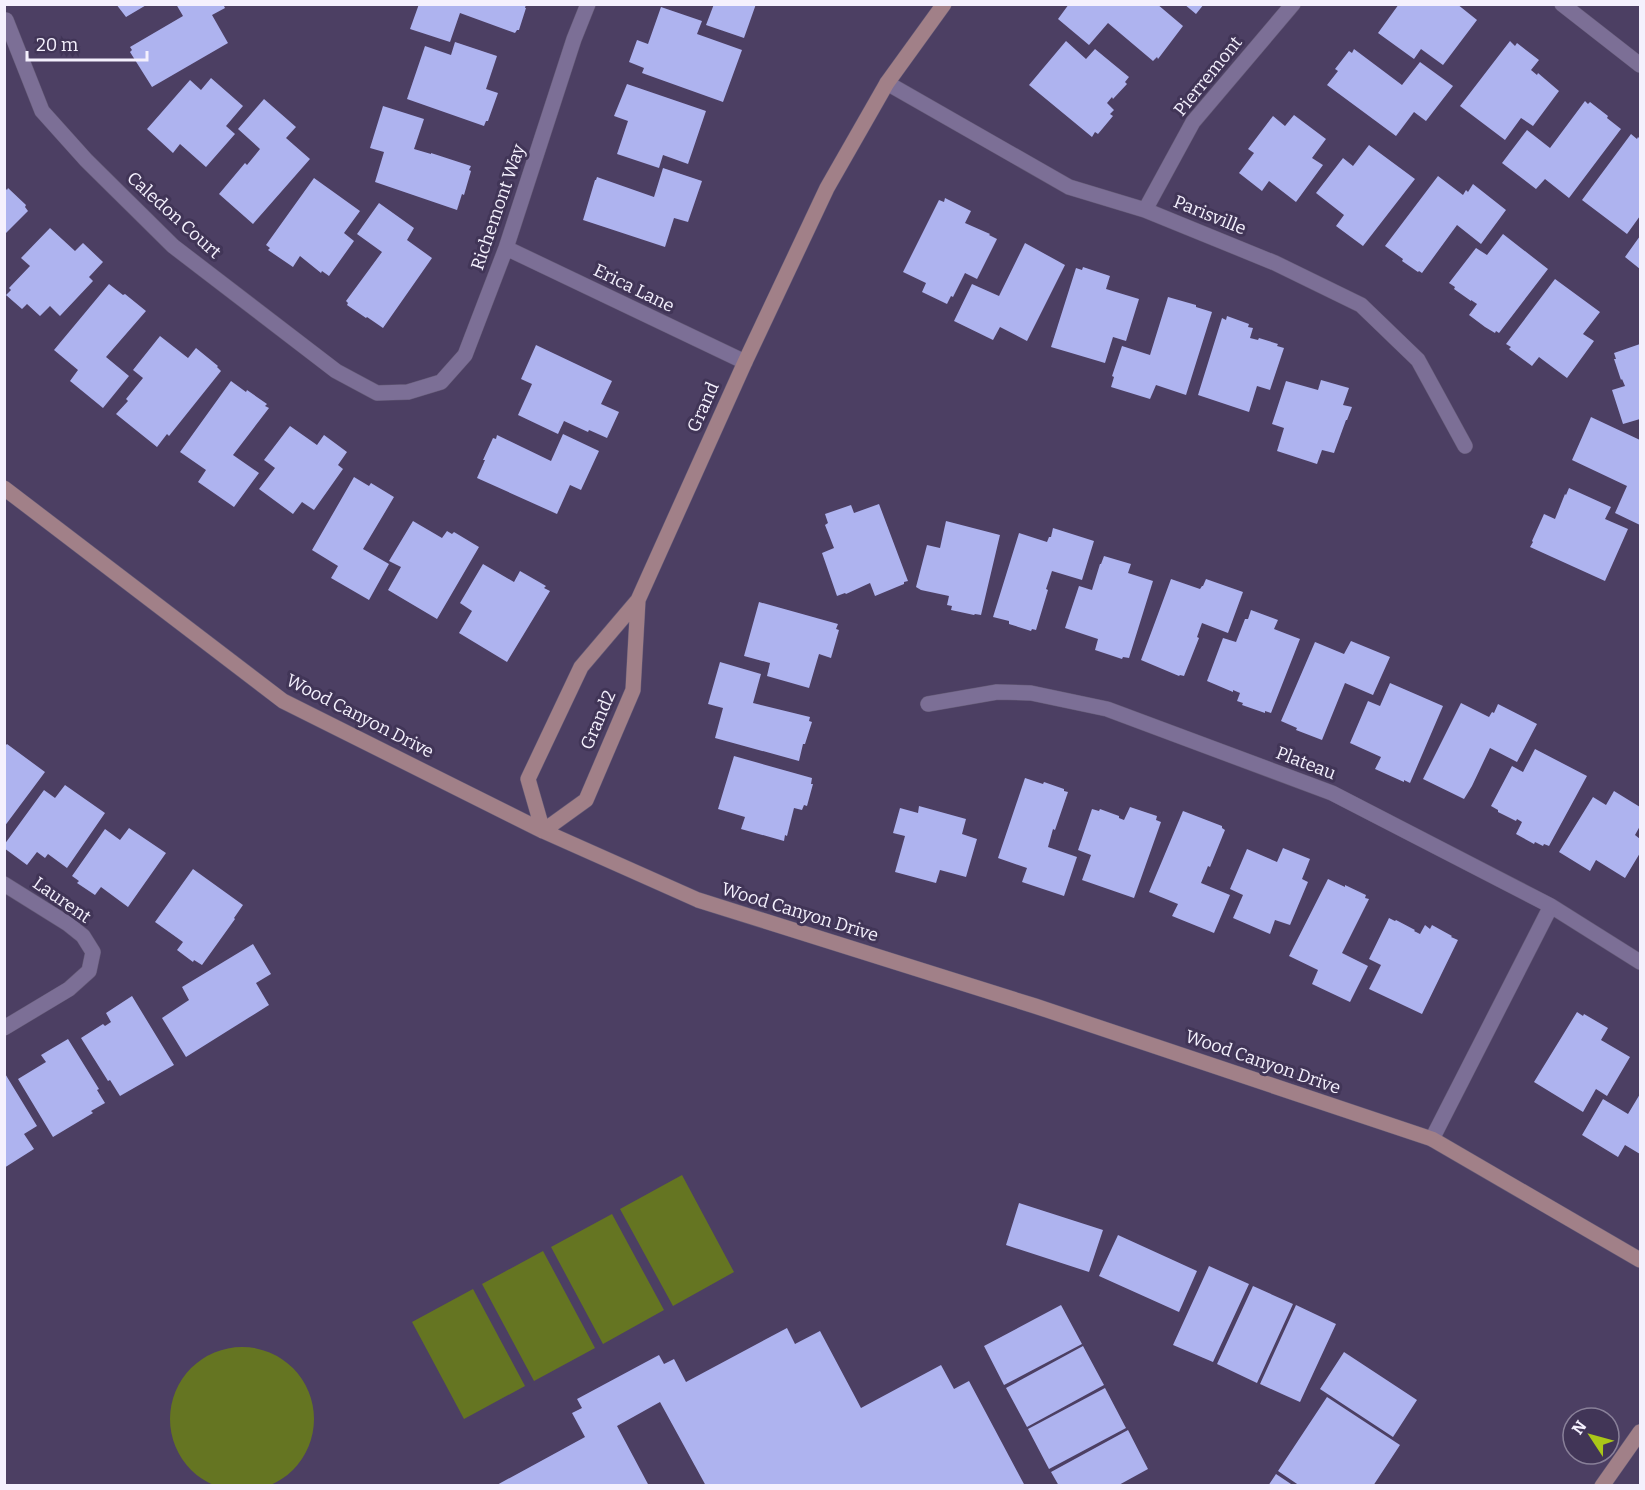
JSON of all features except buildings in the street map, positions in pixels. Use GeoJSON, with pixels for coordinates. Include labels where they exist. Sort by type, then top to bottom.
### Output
{"type":"FeatureCollection","features":[{"type":"Feature","properties":{"kind":"street","name":"Richemont Way"},"geometry":{"type":"LineString","coordinates":[[408,392],[441,382],[465,355],[506,248],[574,39],[588,4]]}},
{"type":"Feature","properties":{"kind":"street","name":"Grand"},"geometry":{"type":"LineString","coordinates":[[543,831],[528,779],[581,667],[639,600],[745,362],[827,188],[887,83],[944,4]]}},
{"type":"Feature","properties":{"kind":"street","name":"Pierremont"},"geometry":{"type":"LineString","coordinates":[[1145,210],[1192,122],[1293,4]]}},
{"type":"Feature","properties":{"kind":"street"},"geometry":{"type":"LineString","coordinates":[[1562,4],[1641,65]]}},
{"type":"Feature","properties":{"kind":"street","name":"Caledon Court"},"geometry":{"type":"LineString","coordinates":[[6,20],[42,111],[86,160],[173,246],[336,371],[377,393],[408,392]]}},
{"type":"Feature","properties":{"kind":"street","name":"Parisville"},"geometry":{"type":"LineString","coordinates":[[887,83],[1069,187],[1145,210],[1275,263],[1360,305],[1418,360],[1465,446]]}},
{"type":"Feature","properties":{"kind":"street","name":"Erica Lane"},"geometry":{"type":"LineString","coordinates":[[506,248],[745,362]]}},
{"type":"Feature","properties":{"kind":"street","name":"Wood Canyon Drive"},"geometry":{"type":"LineString","coordinates":[[4,489],[283,701],[543,831],[698,900],[1035,1006],[1432,1139],[1641,1260]]}},
{"type":"Feature","properties":{"kind":"street","name":"Grand2"},"geometry":{"type":"LineString","coordinates":[[543,831],[586,800],[633,690],[639,600]]}},
{"type":"Feature","properties":{"kind":"street","name":"Plateau"},"geometry":{"type":"LineString","coordinates":[[928,704],[997,692],[1031,693],[1107,709],[1332,793],[1551,906],[1641,962]]}},
{"type":"Feature","properties":{"kind":"street","name":"Laurent"},"geometry":{"type":"LineString","coordinates":[[4,884],[83,936],[93,952],[89,971],[69,989],[4,1028]]}},
{"type":"Feature","properties":{"kind":"street"},"geometry":{"type":"LineString","coordinates":[[1432,1139],[1551,906]]}},
{"type":"Feature","properties":{"kind":"street"},"geometry":{"type":"LineString","coordinates":[[1602,1485],[1641,1432]]}},
{"type":"Feature","properties":{"kind":"green space"},"geometry":{"type":"Polygon","coordinates":[[[682,1175],[734,1272],[673,1306],[620,1209],[682,1175]]]}},
{"type":"Feature","properties":{"kind":"green space"},"geometry":{"type":"Polygon","coordinates":[[[612,1214],[664,1310],[603,1344],[551,1247],[612,1214]]]}},
{"type":"Feature","properties":{"kind":"green space"},"geometry":{"type":"Polygon","coordinates":[[[543,1251],[595,1348],[534,1381],[482,1284],[543,1251]]]}},
{"type":"Feature","properties":{"kind":"green space"},"geometry":{"type":"Polygon","coordinates":[[[473,1289],[525,1386],[464,1419],[412,1322],[473,1289]]]}},
{"type":"Feature","properties":{"kind":"green space"},"geometry":{"type":"Polygon","coordinates":[[[242,1347],[270,1352],[293,1368],[309,1391],[314,1419],[309,1447],[293,1470],[270,1486],[242,1491],[214,1486],[191,1470],[175,1447],[170,1419],[175,1391],[191,1368],[214,1352],[242,1347]]]}}]}
